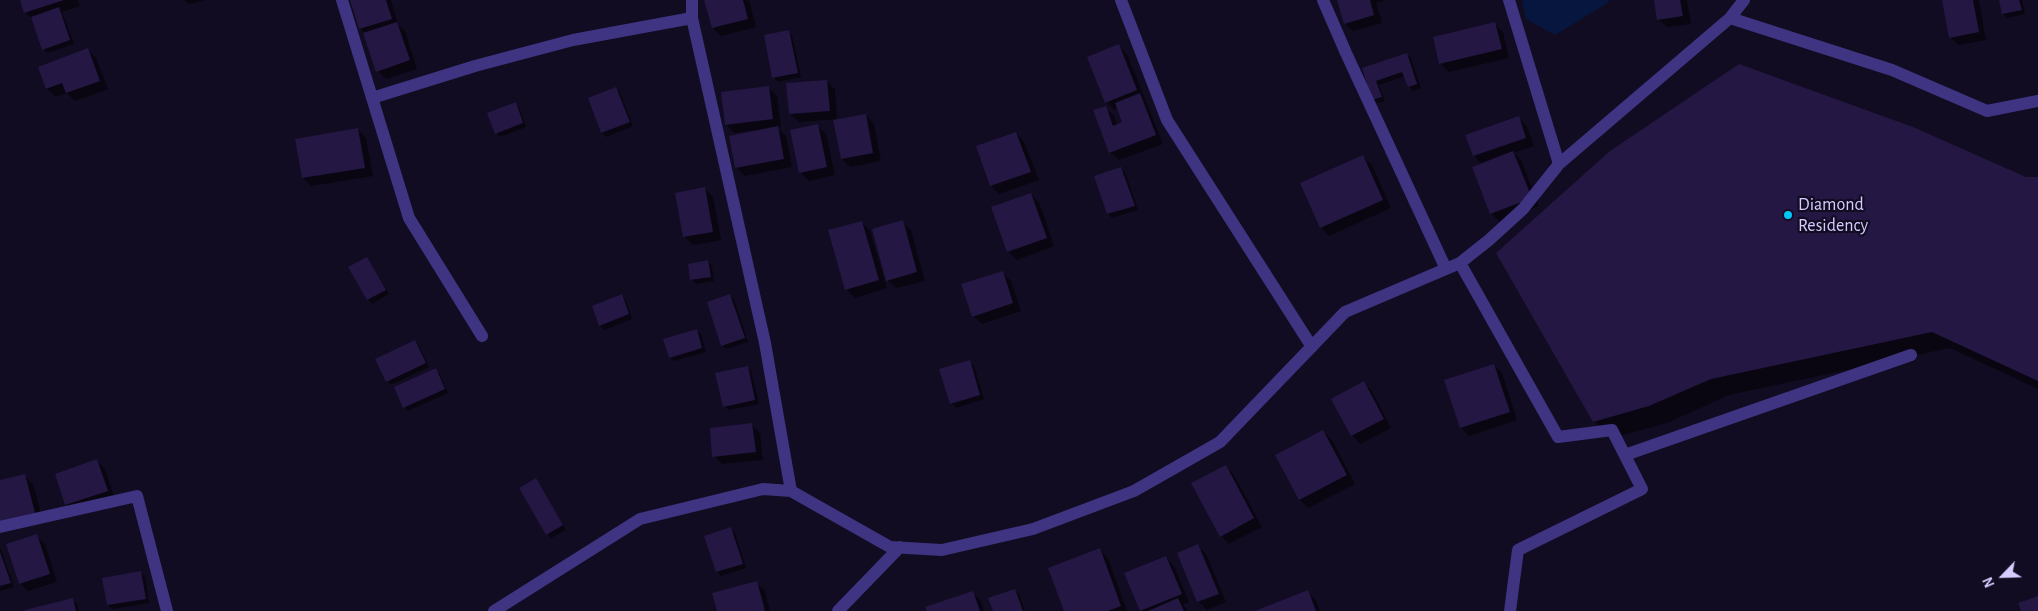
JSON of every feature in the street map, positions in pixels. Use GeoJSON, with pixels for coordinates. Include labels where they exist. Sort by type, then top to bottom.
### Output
{"type":"FeatureCollection","features":[{"type":"Feature","properties":{"kind":"street"},"geometry":{"type":"LineString","coordinates":[[342,0],[408,218],[482,336]]}},
{"type":"Feature","properties":{"kind":"street"},"geometry":{"type":"LineString","coordinates":[[692,0],[692,18],[766,342],[791,490]]}},
{"type":"Feature","properties":{"kind":"street"},"geometry":{"type":"LineString","coordinates":[[1121,0],[1167,120],[1312,347]]}},
{"type":"Feature","properties":{"kind":"street"},"geometry":{"type":"LineString","coordinates":[[1323,0],[1446,269]]}},
{"type":"Feature","properties":{"kind":"street"},"geometry":{"type":"LineString","coordinates":[[1509,0],[1559,164]]}},
{"type":"Feature","properties":{"kind":"street"},"geometry":{"type":"LineString","coordinates":[[494,611],[640,520],[763,489],[791,490],[890,547],[942,550],[1033,529],[1134,491],[1220,442],[1346,312],[1460,263],[1523,209],[1559,164],[1730,18],[1744,0]]}},
{"type":"Feature","properties":{"kind":"street"},"geometry":{"type":"LineString","coordinates":[[372,98],[475,66],[573,40],[692,18]]}},
{"type":"Feature","properties":{"kind":"street"},"geometry":{"type":"LineString","coordinates":[[1730,18],[1892,70],[1987,111],[2038,101]]}},
{"type":"Feature","properties":{"kind":"street"},"geometry":{"type":"LineString","coordinates":[[1460,263],[1558,437],[1612,430],[1642,489],[1518,550],[1510,611]]}},
{"type":"Feature","properties":{"kind":"street"},"geometry":{"type":"LineString","coordinates":[[1625,455],[1911,355]]}},
{"type":"Feature","properties":{"kind":"street"},"geometry":{"type":"LineString","coordinates":[[0,527],[137,496],[166,611]]}},
{"type":"Feature","properties":{"kind":"street"},"geometry":{"type":"LineString","coordinates":[[838,611],[900,547]]}},
{"type":"Feature","properties":{"kind":"water"},"geometry":{"type":"Polygon","coordinates":[[[1522,0],[1609,0],[1609,2],[1555,35],[1526,19],[1522,0]]]}},
{"type":"Feature","properties":{"kind":"building"},"geometry":{"type":"Polygon","coordinates":[[[20,0],[64,0],[24,13],[20,0]]]}},
{"type":"Feature","properties":{"kind":"building"},"geometry":{"type":"Polygon","coordinates":[[[350,0],[386,0],[392,19],[359,29],[350,0]]]}},
{"type":"Feature","properties":{"kind":"building"},"geometry":{"type":"Polygon","coordinates":[[[704,0],[743,0],[748,19],[712,28],[704,0]]]}},
{"type":"Feature","properties":{"kind":"building"},"geometry":{"type":"Polygon","coordinates":[[[1337,0],[1370,0],[1374,15],[1344,24],[1337,0]]]}},
{"type":"Feature","properties":{"kind":"building"},"geometry":{"type":"Polygon","coordinates":[[[1654,0],[1680,0],[1683,16],[1657,20],[1654,0]]]}},
{"type":"Feature","properties":{"kind":"building"},"geometry":{"type":"Polygon","coordinates":[[[1942,0],[1973,0],[1979,32],[1949,38],[1942,0]]]}},
{"type":"Feature","properties":{"kind":"building"},"geometry":{"type":"Polygon","coordinates":[[[1999,0],[2019,0],[2022,10],[2002,14],[1999,0]]]}},
{"type":"Feature","properties":{"kind":"building"},"geometry":{"type":"Polygon","coordinates":[[[59,7],[70,40],[42,50],[31,17],[59,7]]]}},
{"type":"Feature","properties":{"kind":"building"},"geometry":{"type":"Polygon","coordinates":[[[397,22],[410,60],[376,72],[363,33],[397,22]]]}},
{"type":"Feature","properties":{"kind":"building"},"geometry":{"type":"Polygon","coordinates":[[[1495,22],[1502,49],[1439,64],[1433,37],[1495,22]]]}},
{"type":"Feature","properties":{"kind":"building"},"geometry":{"type":"Polygon","coordinates":[[[789,30],[798,73],[772,78],[764,35],[789,30]]]}},
{"type":"Feature","properties":{"kind":"building"},"geometry":{"type":"Polygon","coordinates":[[[1119,44],[1137,90],[1105,103],[1087,57],[1119,44]]]}},
{"type":"Feature","properties":{"kind":"building"},"geometry":{"type":"Polygon","coordinates":[[[88,48],[100,81],[66,93],[62,83],[46,89],[38,67],[88,48]]]}},
{"type":"Feature","properties":{"kind":"building"},"geometry":{"type":"Polygon","coordinates":[[[1407,53],[1417,84],[1408,87],[1402,72],[1376,81],[1382,97],[1372,100],[1362,68],[1407,53]]]}},
{"type":"Feature","properties":{"kind":"building","name":"Diamond Residency"},"geometry":{"type":"Polygon","coordinates":[[[1739,64],[1913,127],[2026,177],[2038,177],[2038,381],[1932,332],[1711,379],[1649,406],[1593,422],[1496,253],[1610,151],[1739,64]]]}},
{"type":"Feature","properties":{"kind":"building"},"geometry":{"type":"Polygon","coordinates":[[[827,80],[830,111],[789,114],[786,83],[827,80]]]}},
{"type":"Feature","properties":{"kind":"building"},"geometry":{"type":"Polygon","coordinates":[[[769,86],[773,119],[725,125],[721,92],[769,86]]]}},
{"type":"Feature","properties":{"kind":"building"},"geometry":{"type":"Polygon","coordinates":[[[616,87],[630,122],[601,133],[588,98],[616,87]]]}},
{"type":"Feature","properties":{"kind":"building"},"geometry":{"type":"Polygon","coordinates":[[[1140,93],[1156,135],[1109,153],[1093,110],[1106,106],[1113,126],[1122,122],[1115,103],[1140,93]]]}},
{"type":"Feature","properties":{"kind":"building"},"geometry":{"type":"Polygon","coordinates":[[[516,102],[523,123],[495,134],[487,113],[516,102]]]}},
{"type":"Feature","properties":{"kind":"building"},"geometry":{"type":"Polygon","coordinates":[[[866,114],[873,153],[841,159],[833,120],[866,114]]]}},
{"type":"Feature","properties":{"kind":"building"},"geometry":{"type":"Polygon","coordinates":[[[1519,116],[1526,138],[1473,156],[1465,135],[1519,116]]]}},
{"type":"Feature","properties":{"kind":"building"},"geometry":{"type":"Polygon","coordinates":[[[818,124],[827,167],[799,173],[790,130],[818,124]]]}},
{"type":"Feature","properties":{"kind":"building"},"geometry":{"type":"Polygon","coordinates":[[[778,126],[784,159],[735,168],[729,136],[778,126]]]}},
{"type":"Feature","properties":{"kind":"building"},"geometry":{"type":"Polygon","coordinates":[[[358,128],[365,168],[302,178],[295,139],[358,128]]]}},
{"type":"Feature","properties":{"kind":"building"},"geometry":{"type":"Polygon","coordinates":[[[1016,132],[1031,172],[990,186],[976,146],[1016,132]]]}},
{"type":"Feature","properties":{"kind":"building"},"geometry":{"type":"Polygon","coordinates":[[[1513,151],[1532,198],[1490,214],[1472,167],[1513,151]]]}},
{"type":"Feature","properties":{"kind":"building"},"geometry":{"type":"Polygon","coordinates":[[[1363,155],[1383,200],[1320,228],[1300,183],[1363,155]]]}},
{"type":"Feature","properties":{"kind":"building"},"geometry":{"type":"Polygon","coordinates":[[[1121,167],[1135,206],[1107,214],[1094,176],[1121,167]]]}},
{"type":"Feature","properties":{"kind":"building"},"geometry":{"type":"Polygon","coordinates":[[[705,187],[713,232],[683,237],[675,193],[705,187]]]}},
{"type":"Feature","properties":{"kind":"building"},"geometry":{"type":"Polygon","coordinates":[[[1031,193],[1047,238],[1007,252],[991,207],[1031,193]]]}},
{"type":"Feature","properties":{"kind":"building"},"geometry":{"type":"Polygon","coordinates":[[[903,220],[917,272],[886,281],[872,229],[903,220]]]}},
{"type":"Feature","properties":{"kind":"building"},"geometry":{"type":"Polygon","coordinates":[[[862,221],[879,280],[845,290],[828,230],[862,221]]]}},
{"type":"Feature","properties":{"kind":"building"},"geometry":{"type":"Polygon","coordinates":[[[367,257],[386,290],[367,300],[348,267],[367,257]]]}},
{"type":"Feature","properties":{"kind":"building"},"geometry":{"type":"Polygon","coordinates":[[[708,260],[711,277],[690,280],[688,264],[708,260]]]}},
{"type":"Feature","properties":{"kind":"building"},"geometry":{"type":"Polygon","coordinates":[[[1003,271],[1013,303],[972,317],[961,284],[1003,271]]]}},
{"type":"Feature","properties":{"kind":"building"},"geometry":{"type":"Polygon","coordinates":[[[622,294],[629,314],[599,326],[592,306],[622,294]]]}},
{"type":"Feature","properties":{"kind":"building"},"geometry":{"type":"Polygon","coordinates":[[[730,294],[745,338],[721,346],[707,302],[730,294]]]}},
{"type":"Feature","properties":{"kind":"building"},"geometry":{"type":"Polygon","coordinates":[[[697,329],[702,348],[669,358],[663,339],[697,329]]]}},
{"type":"Feature","properties":{"kind":"building"},"geometry":{"type":"Polygon","coordinates":[[[415,340],[426,363],[386,382],[375,359],[415,340]]]}},
{"type":"Feature","properties":{"kind":"building"},"geometry":{"type":"Polygon","coordinates":[[[970,360],[980,395],[950,404],[939,369],[970,360]]]}},
{"type":"Feature","properties":{"kind":"building"},"geometry":{"type":"Polygon","coordinates":[[[1494,364],[1510,412],[1460,428],[1444,380],[1494,364]]]}},
{"type":"Feature","properties":{"kind":"building"},"geometry":{"type":"Polygon","coordinates":[[[748,366],[755,400],[723,407],[715,373],[748,366]]]}},
{"type":"Feature","properties":{"kind":"building"},"geometry":{"type":"Polygon","coordinates":[[[436,368],[445,389],[403,408],[394,387],[436,368]]]}},
{"type":"Feature","properties":{"kind":"building"},"geometry":{"type":"Polygon","coordinates":[[[1364,381],[1384,419],[1351,436],[1331,399],[1364,381]]]}},
{"type":"Feature","properties":{"kind":"building"},"geometry":{"type":"Polygon","coordinates":[[[752,423],[756,452],[712,457],[710,428],[752,423]]]}},
{"type":"Feature","properties":{"kind":"building"},"geometry":{"type":"Polygon","coordinates":[[[1323,430],[1347,475],[1299,500],[1275,455],[1323,430]]]}},
{"type":"Feature","properties":{"kind":"building"},"geometry":{"type":"Polygon","coordinates":[[[97,459],[108,491],[65,505],[55,474],[97,459]]]}},
{"type":"Feature","properties":{"kind":"building"},"geometry":{"type":"Polygon","coordinates":[[[1226,465],[1254,518],[1220,537],[1191,483],[1226,465]]]}},
{"type":"Feature","properties":{"kind":"building"},"geometry":{"type":"Polygon","coordinates":[[[25,474],[35,513],[0,522],[0,480],[25,474]]]}},
{"type":"Feature","properties":{"kind":"building"},"geometry":{"type":"Polygon","coordinates":[[[536,478],[563,525],[546,535],[519,488],[536,478]]]}},
{"type":"Feature","properties":{"kind":"building"},"geometry":{"type":"Polygon","coordinates":[[[731,527],[743,564],[716,572],[704,536],[731,527]]]}},
{"type":"Feature","properties":{"kind":"building"},"geometry":{"type":"Polygon","coordinates":[[[37,534],[50,574],[19,584],[6,544],[37,534]]]}},
{"type":"Feature","properties":{"kind":"building"},"geometry":{"type":"Polygon","coordinates":[[[1198,544],[1219,594],[1197,602],[1177,553],[1198,544]]]}},
{"type":"Feature","properties":{"kind":"building"},"geometry":{"type":"Polygon","coordinates":[[[1100,548],[1121,606],[1108,611],[1064,611],[1048,568],[1100,548]]]}},
{"type":"Feature","properties":{"kind":"building"},"geometry":{"type":"Polygon","coordinates":[[[0,552],[11,583],[0,586],[0,552]]]}},
{"type":"Feature","properties":{"kind":"building"},"geometry":{"type":"Polygon","coordinates":[[[1166,556],[1182,594],[1140,611],[1124,573],[1166,556]]]}},
{"type":"Feature","properties":{"kind":"building"},"geometry":{"type":"Polygon","coordinates":[[[141,571],[146,599],[107,605],[102,578],[141,571]]]}},
{"type":"Feature","properties":{"kind":"building"},"geometry":{"type":"Polygon","coordinates":[[[757,581],[765,611],[717,611],[712,593],[757,581]]]}},
{"type":"Feature","properties":{"kind":"building"},"geometry":{"type":"Polygon","coordinates":[[[1015,589],[1023,611],[993,611],[988,598],[1015,589]]]}},
{"type":"Feature","properties":{"kind":"building"},"geometry":{"type":"Polygon","coordinates":[[[1308,590],[1316,611],[1255,611],[1308,590]]]}},
{"type":"Feature","properties":{"kind":"building"},"geometry":{"type":"Polygon","coordinates":[[[973,591],[980,611],[927,611],[925,607],[973,591]]]}},
{"type":"Feature","properties":{"kind":"building"},"geometry":{"type":"Polygon","coordinates":[[[2038,596],[2038,611],[2021,611],[2018,603],[2038,596]]]}},
{"type":"Feature","properties":{"kind":"building"},"geometry":{"type":"Polygon","coordinates":[[[73,598],[76,611],[25,611],[25,610],[73,598]]]}},
{"type":"Feature","properties":{"kind":"building"},"geometry":{"type":"Polygon","coordinates":[[[1178,598],[1184,611],[1148,611],[1178,598]]]}},
{"type":"Feature","properties":{"kind":"place","name":"Diamond Residency"},"geometry":{"type":"Point","coordinates":[1788,215]}}]}
